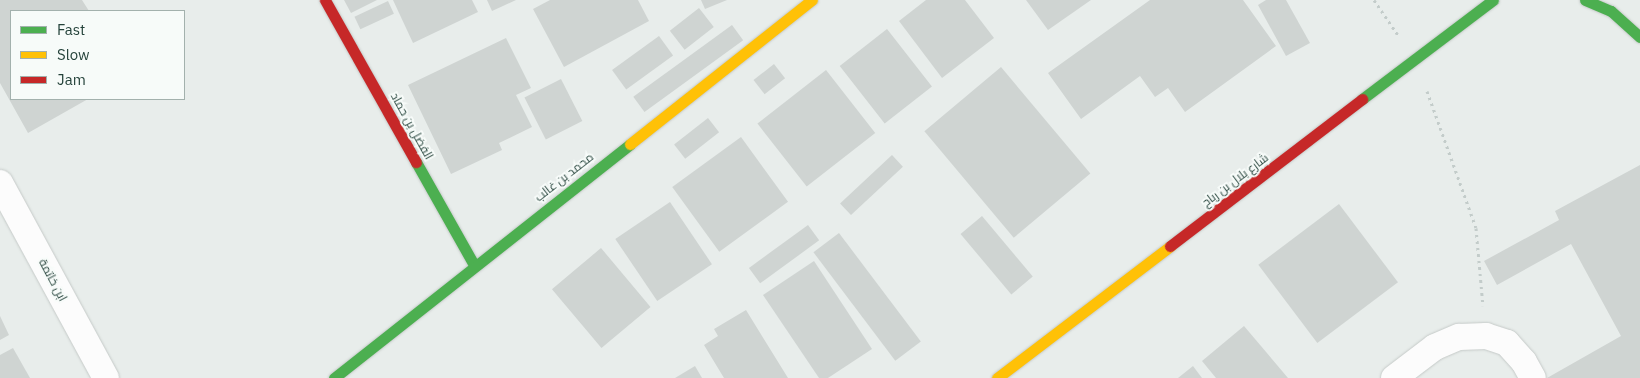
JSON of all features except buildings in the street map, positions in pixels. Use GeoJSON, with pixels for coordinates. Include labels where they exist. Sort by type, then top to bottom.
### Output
{"type":"FeatureCollection","features":[{"type":"Feature","properties":{"kind":"street","name":"الفضل بن حماد"},"geometry":{"type":"LineString","coordinates":[[325,0],[474,265]]}},
{"type":"Feature","properties":{"kind":"street","name":"محمد بن غالب"},"geometry":{"type":"LineString","coordinates":[[334,378],[474,265],[812,0]]}},
{"type":"Feature","properties":{"kind":"street"},"geometry":{"type":"LineString","coordinates":[[1585,0],[1611,11],[1640,38]]}},
{"type":"Feature","properties":{"kind":"street","name":"شارع بلال بن رباح"},"geometry":{"type":"LineString","coordinates":[[997,378],[1415,60],[1495,2]]}},
{"type":"Feature","properties":{"kind":"street","name":"ابن خاتمة"},"geometry":{"type":"LineString","coordinates":[[0,183],[106,378]]}},
{"type":"Feature","properties":{"kind":"street"},"geometry":{"type":"LineString","coordinates":[[1394,378],[1435,347],[1459,337],[1486,336],[1507,343],[1524,362],[1533,378]]}},
{"type":"Feature","properties":{"kind":"path"},"geometry":{"type":"LineString","coordinates":[[1374,0],[1415,60],[1476,228],[1486,336]]}},
{"type":"Feature","properties":{"kind":"traffic: fast"},"geometry":{"type":"LineString","coordinates":[[1362,99],[1493,0]]}},
{"type":"Feature","properties":{"kind":"traffic: fast"},"geometry":{"type":"LineString","coordinates":[[1585,0],[1611,11],[1640,37]]}},
{"type":"Feature","properties":{"kind":"traffic: fast"},"geometry":{"type":"LineString","coordinates":[[334,378],[630,144]]}},
{"type":"Feature","properties":{"kind":"traffic: fast"},"geometry":{"type":"LineString","coordinates":[[416,162],[474,265]]}},
{"type":"Feature","properties":{"kind":"traffic: slow"},"geometry":{"type":"LineString","coordinates":[[630,144],[812,0]]}},
{"type":"Feature","properties":{"kind":"traffic: slow"},"geometry":{"type":"LineString","coordinates":[[997,378],[1170,246]]}},
{"type":"Feature","properties":{"kind":"traffic: jam"},"geometry":{"type":"LineString","coordinates":[[325,0],[416,162]]}},
{"type":"Feature","properties":{"kind":"traffic: jam"},"geometry":{"type":"LineString","coordinates":[[1170,246],[1362,99]]}}]}
